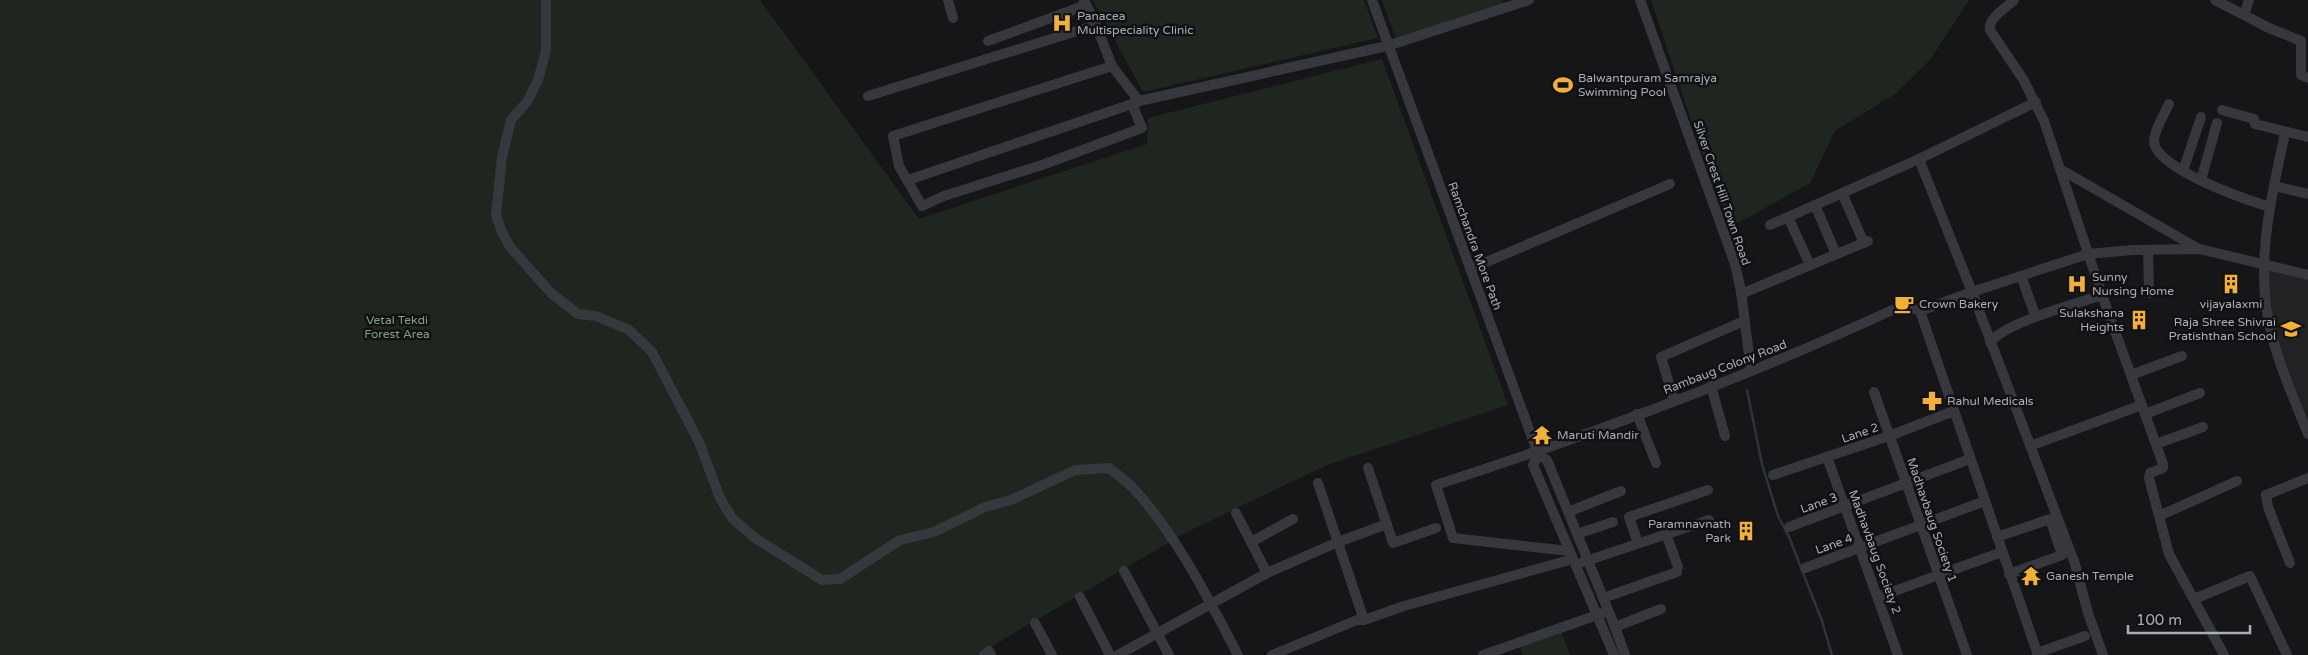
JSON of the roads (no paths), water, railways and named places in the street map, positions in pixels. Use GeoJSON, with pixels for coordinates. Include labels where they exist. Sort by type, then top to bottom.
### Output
{"type":"FeatureCollection","features":[{"type":"Feature","properties":{"kind":"street"},"geometry":{"type":"LineString","coordinates":[[546,0],[546,52],[538,80],[527,102],[511,120],[502,157],[496,216],[501,230],[510,247],[551,293],[578,314],[596,316],[629,330],[652,352],[699,442],[720,498],[732,518],[755,538],[822,580],[840,579],[900,540],[934,532],[985,507],[1011,500],[1075,470],[1109,468],[1135,489],[1175,542],[1211,603],[1238,655]]}},
{"type":"Feature","properties":{"kind":"street"},"geometry":{"type":"LineString","coordinates":[[948,0],[953,18]]}},
{"type":"Feature","properties":{"kind":"street","name":"Ramchandra More Path"},"geometry":{"type":"LineString","coordinates":[[1372,0],[1387,46],[1537,453],[1547,460],[1616,627],[1625,655]]}},
{"type":"Feature","properties":{"kind":"street"},"geometry":{"type":"LineString","coordinates":[[908,180],[1135,103],[1387,46],[1529,0]]}},
{"type":"Feature","properties":{"kind":"street","name":"Silver Crest Hill Town Road"},"geometry":{"type":"LineString","coordinates":[[1640,0],[1735,264],[1751,371]]}},
{"type":"Feature","properties":{"kind":"street"},"geometry":{"type":"LineString","coordinates":[[2014,0],[1992,20],[1990,28],[2036,102],[2102,295],[2156,444],[2163,468],[2150,473],[2149,478],[2169,554],[2224,655]]}},
{"type":"Feature","properties":{"kind":"street"},"geometry":{"type":"LineString","coordinates":[[2216,0],[2270,28],[2301,41],[2301,75],[2308,78]]}},
{"type":"Feature","properties":{"kind":"street"},"geometry":{"type":"LineString","coordinates":[[2244,15],[2249,0]]}},
{"type":"Feature","properties":{"kind":"street"},"geometry":{"type":"LineString","coordinates":[[988,41],[1085,2],[1112,66],[1135,103],[1142,128],[1042,165],[944,196],[922,206],[899,166],[893,136],[1112,66]]}},
{"type":"Feature","properties":{"kind":"street"},"geometry":{"type":"LineString","coordinates":[[868,96],[1096,25]]}},
{"type":"Feature","properties":{"kind":"street"},"geometry":{"type":"LineString","coordinates":[[1770,225],[1919,159],[2036,102]]}},
{"type":"Feature","properties":{"kind":"street"},"geometry":{"type":"LineString","coordinates":[[2169,104],[2154,141],[2156,149],[2161,156],[2183,171],[2201,180],[2244,199],[2270,206]]}},
{"type":"Feature","properties":{"kind":"street"},"geometry":{"type":"LineString","coordinates":[[2222,110],[2254,119],[2255,124],[2285,133],[2308,137]]}},
{"type":"Feature","properties":{"kind":"street"},"geometry":{"type":"LineString","coordinates":[[2183,171],[2201,117]]}},
{"type":"Feature","properties":{"kind":"street"},"geometry":{"type":"LineString","coordinates":[[2201,180],[2217,123]]}},
{"type":"Feature","properties":{"kind":"street"},"geometry":{"type":"LineString","coordinates":[[2285,133],[2270,206],[2265,266],[2265,296],[2276,352],[2308,434]]}},
{"type":"Feature","properties":{"kind":"street"},"geometry":{"type":"LineString","coordinates":[[1919,159],[1972,292],[2075,564],[2088,613],[2103,655]]}},
{"type":"Feature","properties":{"kind":"street"},"geometry":{"type":"LineString","coordinates":[[2060,169],[2200,249]]}},
{"type":"Feature","properties":{"kind":"street"},"geometry":{"type":"LineString","coordinates":[[1470,269],[1670,184]]}},
{"type":"Feature","properties":{"kind":"street"},"geometry":{"type":"LineString","coordinates":[[2274,186],[2308,194]]}},
{"type":"Feature","properties":{"kind":"street"},"geometry":{"type":"LineString","coordinates":[[1741,294],[1866,242],[1842,193]]}},
{"type":"Feature","properties":{"kind":"street"},"geometry":{"type":"LineString","coordinates":[[1815,205],[1836,254]]}},
{"type":"Feature","properties":{"kind":"street"},"geometry":{"type":"LineString","coordinates":[[1788,217],[1810,266]]}},
{"type":"Feature","properties":{"kind":"street","name":"Rambaug Colony Road"},"geometry":{"type":"LineString","coordinates":[[1572,558],[1452,538],[1436,485],[1537,453],[1807,350],[1890,311],[1908,307],[1920,311],[2088,254],[2200,249],[2308,275]]}},
{"type":"Feature","properties":{"kind":"street"},"geometry":{"type":"LineString","coordinates":[[2148,250],[2149,293]]}},
{"type":"Feature","properties":{"kind":"street"},"geometry":{"type":"LineString","coordinates":[[2021,276],[2034,312]]}},
{"type":"Feature","properties":{"kind":"street"},"geometry":{"type":"LineString","coordinates":[[1990,342],[1996,335],[2018,324],[2102,295]]}},
{"type":"Feature","properties":{"kind":"street"},"geometry":{"type":"LineString","coordinates":[[1920,311],[2037,654],[2085,636]]}},
{"type":"Feature","properties":{"kind":"street"},"geometry":{"type":"LineString","coordinates":[[1674,400],[1661,357],[1744,321]]}},
{"type":"Feature","properties":{"kind":"street"},"geometry":{"type":"LineString","coordinates":[[2131,375],[2182,356]]}},
{"type":"Feature","properties":{"kind":"street"},"geometry":{"type":"LineString","coordinates":[[1711,386],[1725,436]]}},
{"type":"Feature","properties":{"kind":"street","name":"Madhavbaug Society 1"},"geometry":{"type":"LineString","coordinates":[[1874,392],[1967,655]]}},
{"type":"Feature","properties":{"kind":"street"},"geometry":{"type":"LineString","coordinates":[[2030,446],[2200,392]]}},
{"type":"Feature","properties":{"kind":"street","name":"Lane 2"},"geometry":{"type":"LineString","coordinates":[[1773,476],[1954,412]]}},
{"type":"Feature","properties":{"kind":"street"},"geometry":{"type":"LineString","coordinates":[[1637,414],[1656,463]]}},
{"type":"Feature","properties":{"kind":"street"},"geometry":{"type":"LineString","coordinates":[[2156,444],[2203,427]]}},
{"type":"Feature","properties":{"kind":"street","name":"Ramchandra More Path"},"geometry":{"type":"LineString","coordinates":[[1537,453],[1533,465],[1614,655]]}},
{"type":"Feature","properties":{"kind":"street","name":"Madhavbaug Society 2"},"geometry":{"type":"LineString","coordinates":[[1827,457],[1898,655]]}},
{"type":"Feature","properties":{"kind":"street","name":"Lane 3"},"geometry":{"type":"LineString","coordinates":[[1789,527],[1970,459]]}},
{"type":"Feature","properties":{"kind":"street"},"geometry":{"type":"LineString","coordinates":[[1368,468],[1393,543],[1436,528]]}},
{"type":"Feature","properties":{"kind":"street"},"geometry":{"type":"LineString","coordinates":[[2290,563],[2268,506],[2266,495],[2308,478]]}},
{"type":"Feature","properties":{"kind":"street"},"geometry":{"type":"LineString","coordinates":[[2159,516],[2237,481]]}},
{"type":"Feature","properties":{"kind":"street"},"geometry":{"type":"LineString","coordinates":[[1318,483],[1364,620]]}},
{"type":"Feature","properties":{"kind":"street"},"geometry":{"type":"LineString","coordinates":[[1638,543],[1629,517],[1708,490]]}},
{"type":"Feature","properties":{"kind":"street"},"geometry":{"type":"LineString","coordinates":[[1568,512],[1621,491]]}},
{"type":"Feature","properties":{"kind":"street","name":"Lane 4"},"geometry":{"type":"LineString","coordinates":[[1805,568],[1985,501]]}},
{"type":"Feature","properties":{"kind":"street"},"geometry":{"type":"LineString","coordinates":[[1236,513],[1267,573]]}},
{"type":"Feature","properties":{"kind":"street"},"geometry":{"type":"LineString","coordinates":[[1251,542],[1294,520]]}},
{"type":"Feature","properties":{"kind":"street"},"geometry":{"type":"LineString","coordinates":[[1272,655],[1356,620],[1364,620],[1404,606],[1572,558],[1588,561],[1710,520]]}},
{"type":"Feature","properties":{"kind":"street"},"geometry":{"type":"LineString","coordinates":[[1997,537],[2050,520],[2062,555],[2010,574]]}},
{"type":"Feature","properties":{"kind":"street"},"geometry":{"type":"LineString","coordinates":[[1577,534],[1614,522]]}},
{"type":"Feature","properties":{"kind":"street"},"geometry":{"type":"LineString","coordinates":[[1118,655],[1267,573],[1338,542],[1387,524]]}},
{"type":"Feature","properties":{"kind":"street"},"geometry":{"type":"LineString","coordinates":[[1603,598],[1678,570],[1666,534]]}},
{"type":"Feature","properties":{"kind":"street"},"geometry":{"type":"LineString","coordinates":[[1878,597],[2002,552]]}},
{"type":"Feature","properties":{"kind":"street"},"geometry":{"type":"LineString","coordinates":[[1124,571],[1169,655]]}},
{"type":"Feature","properties":{"kind":"street"},"geometry":{"type":"LineString","coordinates":[[2194,599],[2250,576],[2287,655]]}},
{"type":"Feature","properties":{"kind":"street"},"geometry":{"type":"LineString","coordinates":[[1080,597],[1110,655]]}},
{"type":"Feature","properties":{"kind":"street"},"geometry":{"type":"LineString","coordinates":[[1616,627],[1661,609]]}},
{"type":"Feature","properties":{"kind":"street"},"geometry":{"type":"LineString","coordinates":[[1483,655],[1608,610]]}},
{"type":"Feature","properties":{"kind":"street"},"geometry":{"type":"LineString","coordinates":[[1036,623],[1052,655]]}},
{"type":"Feature","properties":{"kind":"street"},"geometry":{"type":"LineString","coordinates":[[984,655],[989,651],[991,655]]}},
{"type":"Feature","properties":{"kind":"waterway"},"geometry":{"type":"LineString","coordinates":[[1747,390],[1762,464],[1778,516],[1789,537],[1822,621],[1832,655]]}},
{"type":"Feature","properties":{"kind":"place","name":"Panacea Multispeciality Clinic"},"geometry":{"type":"Point","coordinates":[1062,23]}},
{"type":"Feature","properties":{"kind":"place","name":"Balwantpuram Samrajya Swimming Pool"},"geometry":{"type":"Point","coordinates":[1563,85]}},
{"type":"Feature","properties":{"kind":"place","name":"Sunny Nursing Home"},"geometry":{"type":"Point","coordinates":[2077,284]}},
{"type":"Feature","properties":{"kind":"place","name":"vijayalaxmi"},"geometry":{"type":"Point","coordinates":[2231,284]}},
{"type":"Feature","properties":{"kind":"place","name":"Crown Bakery"},"geometry":{"type":"Point","coordinates":[1904,304]}},
{"type":"Feature","properties":{"kind":"place","name":"Sulakshana Heights"},"geometry":{"type":"Point","coordinates":[2139,320]}},
{"type":"Feature","properties":{"kind":"place","name":"Raja Shree Shivrai Pratishthan School"},"geometry":{"type":"Point","coordinates":[2291,329]}},
{"type":"Feature","properties":{"kind":"place","name":"Rahul Medicals"},"geometry":{"type":"Point","coordinates":[1932,401]}},
{"type":"Feature","properties":{"kind":"place","name":"Maruti Mandir"},"geometry":{"type":"Point","coordinates":[1542,435]}},
{"type":"Feature","properties":{"kind":"place","name":"Paramnavnath Park"},"geometry":{"type":"Point","coordinates":[1746,531]}},
{"type":"Feature","properties":{"kind":"place","name":"Ganesh Temple"},"geometry":{"type":"Point","coordinates":[2031,576]}},
{"type":"Feature","properties":{"kind":"park label","name":"Vetal Tekdi Forest Area"},"geometry":{"type":"Point","coordinates":[397,327]}}]}
